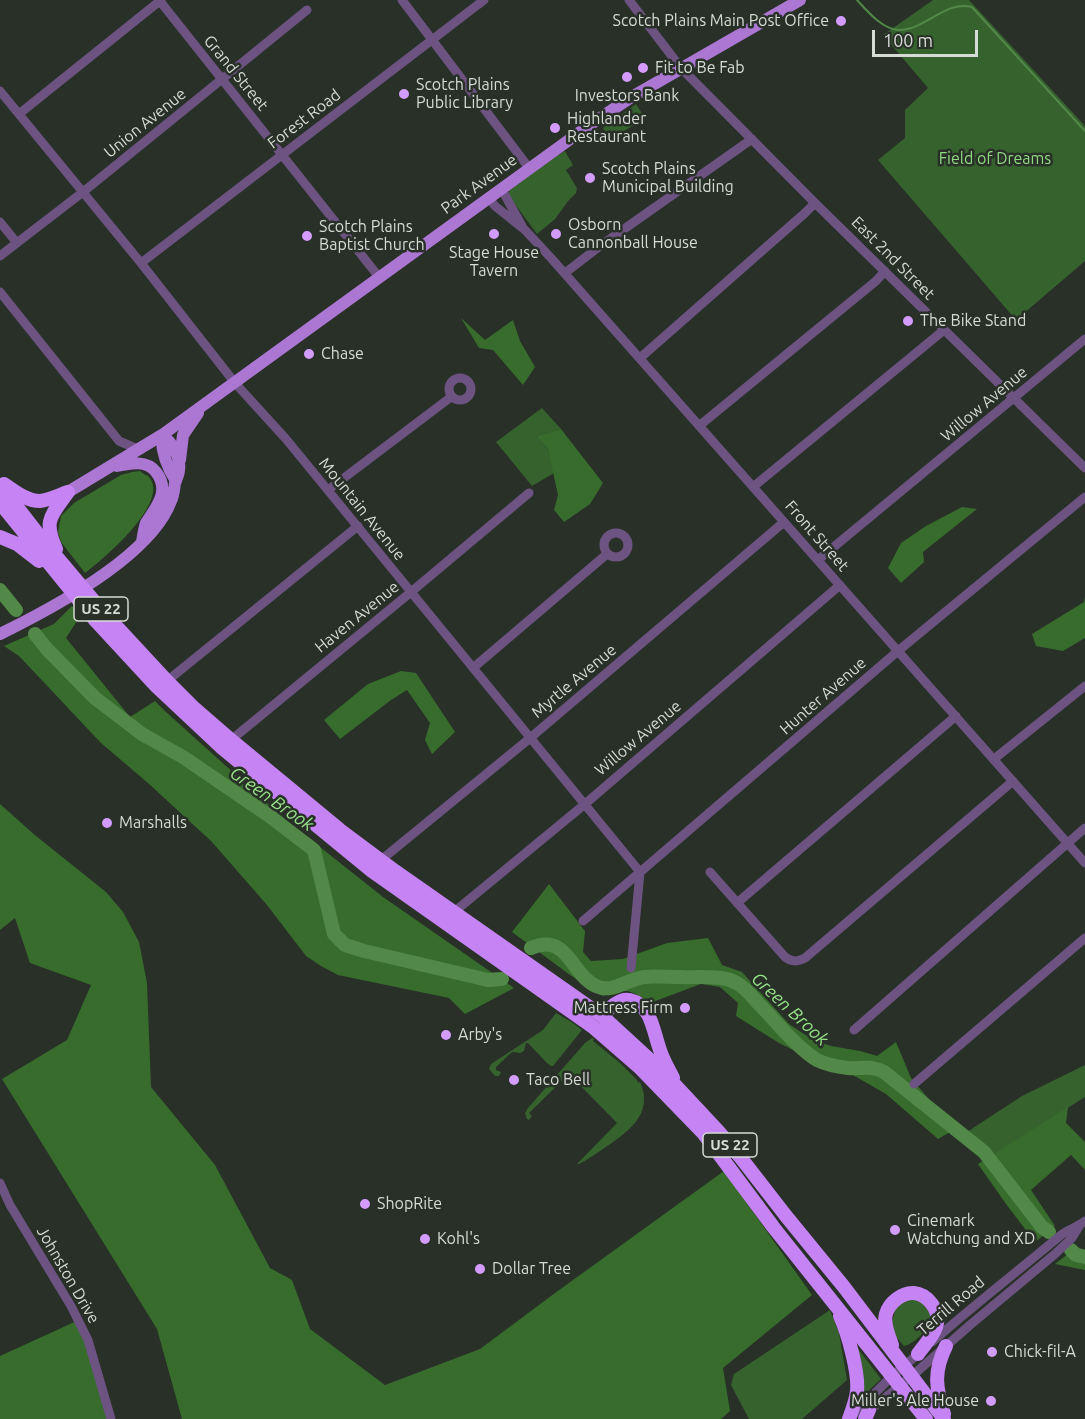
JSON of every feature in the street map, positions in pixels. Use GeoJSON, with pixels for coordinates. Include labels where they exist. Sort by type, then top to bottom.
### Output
{"type":"FeatureCollection","features":[{"type":"Feature","properties":{"kind":"highway"},"geometry":{"type":"LineString","coordinates":[[0,483],[40,501],[68,492]]}},
{"type":"Feature","properties":{"kind":"highway","name":"US 22"},"geometry":{"type":"LineString","coordinates":[[0,483],[45,543],[56,564],[95,620],[157,687],[221,747],[372,871],[520,977],[559,1002],[639,1067],[704,1134],[774,1228],[924,1418]]}},
{"type":"Feature","properties":{"kind":"highway"},"geometry":{"type":"LineString","coordinates":[[0,537],[17,544],[39,561],[56,564],[50,536],[50,518],[68,492]]}},
{"type":"Feature","properties":{"kind":"highway","name":"US 22"},"geometry":{"type":"LineString","coordinates":[[0,503],[167,681],[231,740],[340,830],[602,1016],[663,1072],[741,1158],[945,1419]]}},
{"type":"Feature","properties":{"kind":"highway"},"geometry":{"type":"LineString","coordinates":[[602,1016],[612,1006],[624,1000],[633,1001],[646,1010],[659,1049],[678,1088]]}},
{"type":"Feature","properties":{"kind":"highway"},"geometry":{"type":"LineString","coordinates":[[894,1353],[887,1328],[886,1313],[901,1296],[914,1293],[929,1300],[938,1319],[935,1331],[918,1354]]}},
{"type":"Feature","properties":{"kind":"highway"},"geometry":{"type":"LineString","coordinates":[[835,1303],[848,1339],[857,1386],[855,1404],[849,1419]]}},
{"type":"Feature","properties":{"kind":"highway"},"geometry":{"type":"LineString","coordinates":[[945,1419],[936,1382],[939,1360],[946,1346]]}},
{"type":"Feature","properties":{"kind":"main road","name":"Park Avenue"},"geometry":{"type":"LineString","coordinates":[[68,492],[162,435],[488,197],[630,98],[800,0]]}},
{"type":"Feature","properties":{"kind":"main road"},"geometry":{"type":"LineString","coordinates":[[3,633],[63,600],[125,559],[142,544],[168,509],[179,471],[183,435],[204,405]]}},
{"type":"Feature","properties":{"kind":"main road"},"geometry":{"type":"LineString","coordinates":[[162,435],[172,445],[179,460]]}},
{"type":"Feature","properties":{"kind":"main road"},"geometry":{"type":"LineString","coordinates":[[162,435],[163,452],[169,470],[176,481]]}},
{"type":"Feature","properties":{"kind":"main road"},"geometry":{"type":"LineString","coordinates":[[110,468],[131,463],[143,464],[155,471],[160,479],[162,495],[145,525],[142,544]]}},
{"type":"Feature","properties":{"kind":"street"},"geometry":{"type":"LineString","coordinates":[[19,114],[160,0]]}},
{"type":"Feature","properties":{"kind":"street","name":"Grand Street"},"geometry":{"type":"LineString","coordinates":[[160,0],[379,277]]}},
{"type":"Feature","properties":{"kind":"street"},"geometry":{"type":"LineString","coordinates":[[402,0],[529,168]]}},
{"type":"Feature","properties":{"kind":"street","name":"Forest Road"},"geometry":{"type":"LineString","coordinates":[[141,263],[484,0]]}},
{"type":"Feature","properties":{"kind":"street","name":"East 2nd Street"},"geometry":{"type":"LineString","coordinates":[[629,0],[681,68],[1085,468]]}},
{"type":"Feature","properties":{"kind":"street","name":"Union Avenue"},"geometry":{"type":"LineString","coordinates":[[0,256],[83,192],[307,10]]}},
{"type":"Feature","properties":{"kind":"street","name":"Mountain Avenue"},"geometry":{"type":"LineString","coordinates":[[0,91],[141,263],[235,383],[281,433],[640,872]]}},
{"type":"Feature","properties":{"kind":"street"},"geometry":{"type":"LineString","coordinates":[[565,273],[752,139]]}},
{"type":"Feature","properties":{"kind":"street","name":"Front Street"},"geometry":{"type":"LineString","coordinates":[[501,188],[525,230]]}},
{"type":"Feature","properties":{"kind":"street","name":"Front Street"},"geometry":{"type":"LineString","coordinates":[[488,197],[495,206],[525,230],[565,273],[1085,863]]}},
{"type":"Feature","properties":{"kind":"street"},"geometry":{"type":"LineString","coordinates":[[640,358],[815,203]]}},
{"type":"Feature","properties":{"kind":"street"},"geometry":{"type":"LineString","coordinates":[[0,222],[17,243]]}},
{"type":"Feature","properties":{"kind":"street"},"geometry":{"type":"LineString","coordinates":[[699,426],[876,281],[885,271]]}},
{"type":"Feature","properties":{"kind":"street"},"geometry":{"type":"LineString","coordinates":[[0,292],[119,441],[140,450]]}},
{"type":"Feature","properties":{"kind":"street"},"geometry":{"type":"LineString","coordinates":[[753,487],[944,330]]}},
{"type":"Feature","properties":{"kind":"street","name":"Willow Avenue"},"geometry":{"type":"LineString","coordinates":[[818,560],[1085,339]]}},
{"type":"Feature","properties":{"kind":"street"},"geometry":{"type":"LineString","coordinates":[[328,490],[451,397]]}},
{"type":"Feature","properties":{"kind":"street"},"geometry":{"type":"LineString","coordinates":[[110,468],[120,453],[119,441]]}},
{"type":"Feature","properties":{"kind":"street","name":"Haven Avenue"},"geometry":{"type":"LineString","coordinates":[[231,740],[529,493]]}},
{"type":"Feature","properties":{"kind":"street","name":"Hunter Avenue"},"geometry":{"type":"LineString","coordinates":[[583,921],[898,651],[1085,497]]}},
{"type":"Feature","properties":{"kind":"street","name":"Myrtle Avenue"},"geometry":{"type":"LineString","coordinates":[[381,860],[531,738],[784,522]]}},
{"type":"Feature","properties":{"kind":"street"},"geometry":{"type":"LineString","coordinates":[[167,681],[357,526]]}},
{"type":"Feature","properties":{"kind":"street"},"geometry":{"type":"LineString","coordinates":[[473,668],[607,554]]}},
{"type":"Feature","properties":{"kind":"street","name":"Willow Avenue"},"geometry":{"type":"LineString","coordinates":[[454,912],[585,804],[840,585]]}},
{"type":"Feature","properties":{"kind":"street"},"geometry":{"type":"LineString","coordinates":[[994,759],[1085,686]]}},
{"type":"Feature","properties":{"kind":"street"},"geometry":{"type":"LineString","coordinates":[[737,903],[956,716]]}},
{"type":"Feature","properties":{"kind":"street"},"geometry":{"type":"LineString","coordinates":[[710,872],[781,953],[789,960],[800,960],[1012,781]]}},
{"type":"Feature","properties":{"kind":"street"},"geometry":{"type":"LineString","coordinates":[[854,1030],[1085,828]]}},
{"type":"Feature","properties":{"kind":"street"},"geometry":{"type":"LineString","coordinates":[[632,968],[640,872]]}},
{"type":"Feature","properties":{"kind":"street"},"geometry":{"type":"LineString","coordinates":[[914,1084],[1085,938]]}},
{"type":"Feature","properties":{"kind":"street","name":"Johnston Drive"},"geometry":{"type":"LineString","coordinates":[[0,1184],[10,1205],[71,1306],[87,1340],[111,1419]]}},
{"type":"Feature","properties":{"kind":"street","name":"Terrill Road"},"geometry":{"type":"LineString","coordinates":[[908,1371],[918,1354],[995,1288],[1082,1223]]}},
{"type":"Feature","properties":{"kind":"street","name":"Terrill Road"},"geometry":{"type":"LineString","coordinates":[[849,1419],[896,1380],[946,1346],[1055,1254],[1068,1235]]}},
{"type":"Feature","properties":{"kind":"street","name":"Terrill Road"},"geometry":{"type":"LineString","coordinates":[[856,1419],[867,1415],[896,1380]]}},
{"type":"Feature","properties":{"kind":"green space","name":"Field of Dreams"},"geometry":{"type":"Polygon","coordinates":[[[933,0],[969,0],[1085,126],[1085,261],[1016,320],[878,160],[905,138],[905,110],[928,88],[883,35],[933,0]]]}},
{"type":"Feature","properties":{"kind":"green space"},"geometry":{"type":"Polygon","coordinates":[[[636,104],[645,118],[610,140],[603,128],[636,104]]]}},
{"type":"Feature","properties":{"kind":"green space"},"geometry":{"type":"Polygon","coordinates":[[[565,151],[573,165],[566,170],[577,188],[576,193],[555,219],[537,234],[509,196],[509,190],[565,151]]]}},
{"type":"Feature","properties":{"kind":"green space"},"geometry":{"type":"Polygon","coordinates":[[[461,318],[485,340],[513,320],[520,341],[535,367],[523,385],[493,350],[479,348],[461,318]]]}},
{"type":"Feature","properties":{"kind":"green space"},"geometry":{"type":"Polygon","coordinates":[[[542,408],[561,429],[536,436],[548,449],[554,473],[532,486],[496,442],[542,408]]]}},
{"type":"Feature","properties":{"kind":"green space"},"geometry":{"type":"Polygon","coordinates":[[[561,429],[603,483],[590,504],[564,522],[554,510],[558,495],[548,449],[536,436],[561,429]]]}},
{"type":"Feature","properties":{"kind":"green space"},"geometry":{"type":"Polygon","coordinates":[[[140,471],[148,476],[153,487],[151,499],[144,514],[133,529],[106,556],[85,573],[61,542],[58,532],[61,516],[74,503],[121,475],[140,471]]]}},
{"type":"Feature","properties":{"kind":"green space"},"geometry":{"type":"Polygon","coordinates":[[[962,507],[977,509],[923,552],[924,562],[901,583],[888,568],[901,543],[926,526],[962,507]]]}},
{"type":"Feature","properties":{"kind":"green space"},"geometry":{"type":"Polygon","coordinates":[[[1085,596],[1085,638],[1063,651],[1036,646],[1032,634],[1084,602],[1085,596]]]}},
{"type":"Feature","properties":{"kind":"green space"},"geometry":{"type":"Polygon","coordinates":[[[72,606],[80,616],[66,638],[130,717],[155,701],[286,820],[383,897],[514,988],[465,1014],[449,998],[338,975],[306,956],[267,905],[212,842],[101,743],[19,656],[4,646],[54,624],[72,606]]]}},
{"type":"Feature","properties":{"kind":"green space"},"geometry":{"type":"Polygon","coordinates":[[[401,671],[416,673],[455,732],[432,754],[425,740],[430,723],[407,690],[340,739],[324,720],[368,684],[401,671]]]}},
{"type":"Feature","properties":{"kind":"green space"},"geometry":{"type":"Polygon","coordinates":[[[0,804],[106,892],[123,912],[139,942],[147,983],[151,1087],[215,1165],[270,1268],[292,1280],[310,1329],[385,1385],[480,1349],[724,1171],[812,1295],[723,1368],[730,1411],[721,1419],[182,1419],[157,1329],[2,1079],[67,1040],[91,985],[30,963],[15,918],[0,930],[0,804]]]}},
{"type":"Feature","properties":{"kind":"green space"},"geometry":{"type":"Polygon","coordinates":[[[549,884],[585,931],[583,952],[591,961],[623,959],[667,943],[708,938],[722,965],[742,972],[789,1024],[813,1040],[877,1056],[896,1042],[911,1078],[933,1104],[959,1127],[938,1139],[886,1094],[851,1074],[829,1068],[779,1043],[736,1016],[738,1003],[720,987],[701,984],[650,1003],[628,991],[617,991],[603,996],[570,975],[512,932],[549,884]]]}},
{"type":"Feature","properties":{"kind":"green space"},"geometry":{"type":"Polygon","coordinates":[[[556,1013],[582,1030],[553,1066],[526,1043],[524,1051],[512,1052],[496,1067],[496,1070],[501,1072],[499,1076],[495,1076],[489,1069],[491,1064],[543,1030],[556,1013]]]}},
{"type":"Feature","properties":{"kind":"green space"},"geometry":{"type":"Polygon","coordinates":[[[592,1038],[638,1083],[640,1082],[644,1104],[636,1122],[629,1129],[603,1149],[577,1164],[617,1123],[569,1074],[529,1113],[532,1116],[529,1120],[525,1113],[585,1043],[592,1038]]]}},
{"type":"Feature","properties":{"kind":"green space"},"geometry":{"type":"Polygon","coordinates":[[[1085,1065],[1085,1097],[995,1154],[967,1132],[1022,1096],[1085,1065]]]}},
{"type":"Feature","properties":{"kind":"green space"},"geometry":{"type":"Polygon","coordinates":[[[1068,1107],[1066,1123],[1085,1142],[1085,1170],[1071,1155],[1031,1190],[1055,1226],[1035,1242],[978,1164],[1068,1107]]]}},
{"type":"Feature","properties":{"kind":"green space"},"geometry":{"type":"Polygon","coordinates":[[[1077,1247],[1085,1250],[1085,1270],[1055,1264],[1077,1247]]]}},
{"type":"Feature","properties":{"kind":"green space"},"geometry":{"type":"Polygon","coordinates":[[[913,1297],[927,1306],[933,1320],[917,1339],[904,1346],[890,1330],[897,1303],[913,1297]]]}},
{"type":"Feature","properties":{"kind":"green space"},"geometry":{"type":"Polygon","coordinates":[[[830,1310],[839,1333],[847,1380],[802,1419],[749,1419],[731,1385],[734,1374],[830,1310]]]}},
{"type":"Feature","properties":{"kind":"green space"},"geometry":{"type":"Polygon","coordinates":[[[81,1319],[113,1419],[0,1419],[0,1356],[81,1319]]]}},
{"type":"Feature","properties":{"kind":"green space"},"geometry":{"type":"Polygon","coordinates":[[[853,1342],[881,1379],[861,1398],[853,1342]]]}},
{"type":"Feature","properties":{"kind":"waterway"},"geometry":{"type":"LineString","coordinates":[[857,0],[881,23],[899,30],[909,29],[953,8],[972,7],[1085,131]]}},
{"type":"Feature","properties":{"kind":"waterway","name":"Green Brook"},"geometry":{"type":"LineString","coordinates":[[0,590],[16,610]]}},
{"type":"Feature","properties":{"kind":"waterway","name":"Green Brook"},"geometry":{"type":"LineString","coordinates":[[35,634],[95,698],[142,734],[183,757],[268,815],[314,850],[334,934],[345,945],[488,980],[502,979]]}},
{"type":"Feature","properties":{"kind":"waterway","name":"Green Brook"},"geometry":{"type":"LineString","coordinates":[[531,948],[543,945],[561,950],[588,981],[602,988],[614,987],[638,978],[648,977],[712,977],[734,982],[749,993],[794,1041],[817,1060],[840,1067],[870,1068],[884,1072],[984,1152],[1042,1227],[1049,1232]]}},
{"type":"Feature","properties":{"kind":"waterway","name":"Green Brook"},"geometry":{"type":"LineString","coordinates":[[1071,1250],[1076,1255],[1085,1257]]}},
{"type":"Feature","properties":{"kind":"place","name":"Scotch Plains Main Post Office"},"geometry":{"type":"Point","coordinates":[841,21]}},
{"type":"Feature","properties":{"kind":"place","name":"Fit to Be Fab"},"geometry":{"type":"Point","coordinates":[643,68]}},
{"type":"Feature","properties":{"kind":"place","name":"Investors Bank"},"geometry":{"type":"Point","coordinates":[627,77]}},
{"type":"Feature","properties":{"kind":"place","name":"Scotch Plains Public Library"},"geometry":{"type":"Point","coordinates":[404,94]}},
{"type":"Feature","properties":{"kind":"place","name":"Highlander Restaurant"},"geometry":{"type":"Point","coordinates":[555,128]}},
{"type":"Feature","properties":{"kind":"place","name":"Scotch Plains Municipal Building"},"geometry":{"type":"Point","coordinates":[590,178]}},
{"type":"Feature","properties":{"kind":"place","name":"Stage House Tavern"},"geometry":{"type":"Point","coordinates":[494,234]}},
{"type":"Feature","properties":{"kind":"place","name":"Osborn Cannonball House"},"geometry":{"type":"Point","coordinates":[556,234]}},
{"type":"Feature","properties":{"kind":"place","name":"Scotch Plains Baptist Church"},"geometry":{"type":"Point","coordinates":[307,236]}},
{"type":"Feature","properties":{"kind":"place","name":"The Bike Stand"},"geometry":{"type":"Point","coordinates":[908,321]}},
{"type":"Feature","properties":{"kind":"place","name":"Chase"},"geometry":{"type":"Point","coordinates":[309,354]}},
{"type":"Feature","properties":{"kind":"place","name":"Marshalls"},"geometry":{"type":"Point","coordinates":[107,823]}},
{"type":"Feature","properties":{"kind":"place","name":"Mattress Firm"},"geometry":{"type":"Point","coordinates":[685,1008]}},
{"type":"Feature","properties":{"kind":"place","name":"Arby's"},"geometry":{"type":"Point","coordinates":[446,1035]}},
{"type":"Feature","properties":{"kind":"place","name":"Taco Bell"},"geometry":{"type":"Point","coordinates":[514,1080]}},
{"type":"Feature","properties":{"kind":"place","name":"ShopRite"},"geometry":{"type":"Point","coordinates":[365,1204]}},
{"type":"Feature","properties":{"kind":"place","name":"Cinemark Watchung and XD"},"geometry":{"type":"Point","coordinates":[895,1230]}},
{"type":"Feature","properties":{"kind":"place","name":"Kohl's"},"geometry":{"type":"Point","coordinates":[425,1239]}},
{"type":"Feature","properties":{"kind":"place","name":"Dollar Tree"},"geometry":{"type":"Point","coordinates":[480,1269]}},
{"type":"Feature","properties":{"kind":"place","name":"Chick-fil-A"},"geometry":{"type":"Point","coordinates":[992,1352]}},
{"type":"Feature","properties":{"kind":"place","name":"Miller's Ale House"},"geometry":{"type":"Point","coordinates":[991,1401]}}]}
